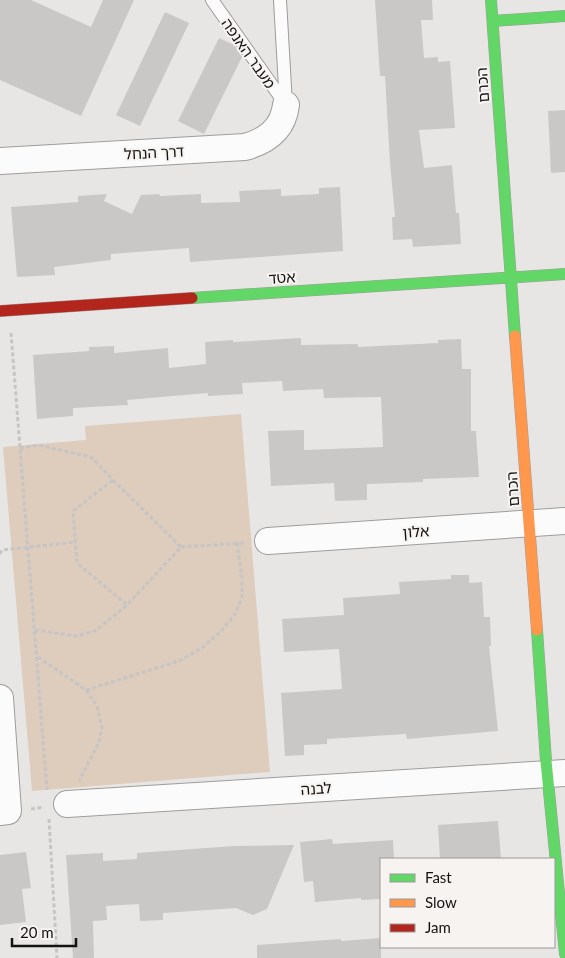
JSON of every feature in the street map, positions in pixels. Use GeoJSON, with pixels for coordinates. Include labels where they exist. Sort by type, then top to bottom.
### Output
{"type":"FeatureCollection","features":[{"type":"Feature","properties":{"kind":"street","name":"הכרם"},"geometry":{"type":"LineString","coordinates":[[491,0],[529,524],[556,774],[565,954]]}},
{"type":"Feature","properties":{"kind":"street"},"geometry":{"type":"LineString","coordinates":[[493,21],[565,16]]}},
{"type":"Feature","properties":{"kind":"street","name":"דרך הנחל"},"geometry":{"type":"LineString","coordinates":[[0,161],[245,148],[266,139],[278,129],[286,105]]}},
{"type":"Feature","properties":{"kind":"street","name":"אטד"},"geometry":{"type":"LineString","coordinates":[[4,310],[565,274]]}},
{"type":"Feature","properties":{"kind":"street","name":"אלון"},"geometry":{"type":"LineString","coordinates":[[268,541],[565,521]]}},
{"type":"Feature","properties":{"kind":"street"},"geometry":{"type":"LineString","coordinates":[[0,698],[4,812]]}},
{"type":"Feature","properties":{"kind":"street","name":"לבנה"},"geometry":{"type":"LineString","coordinates":[[58,805],[556,774]]}},
{"type":"Feature","properties":{"kind":"lane","name":"מעבר האנפה"},"geometry":{"type":"LineString","coordinates":[[212,0],[286,105]]}},
{"type":"Feature","properties":{"kind":"lane"},"geometry":{"type":"LineString","coordinates":[[280,0],[286,105]]}},
{"type":"Feature","properties":{"kind":"path"},"geometry":{"type":"LineString","coordinates":[[4,310],[20,448],[37,656],[58,805],[57,958]]}},
{"type":"Feature","properties":{"kind":"path"},"geometry":{"type":"LineString","coordinates":[[20,448],[39,446],[91,457],[181,547]]}},
{"type":"Feature","properties":{"kind":"path"},"geometry":{"type":"LineString","coordinates":[[113,480],[73,511],[77,562],[127,605]]}},
{"type":"Feature","properties":{"kind":"path"},"geometry":{"type":"LineString","coordinates":[[35,630],[76,636],[95,631],[127,605],[181,547],[268,541]]}},
{"type":"Feature","properties":{"kind":"path"},"geometry":{"type":"LineString","coordinates":[[0,554],[2,550],[76,542]]}},
{"type":"Feature","properties":{"kind":"path"},"geometry":{"type":"LineString","coordinates":[[86,690],[179,661],[202,648],[220,632],[234,616],[242,598],[238,543]]}},
{"type":"Feature","properties":{"kind":"path"},"geometry":{"type":"LineString","coordinates":[[4,812],[58,805],[99,742],[102,728],[97,706],[86,690],[37,656]]}},
{"type":"Feature","properties":{"kind":"shaded area"},"geometry":{"type":"Polygon","coordinates":[[[241,414],[270,772],[32,791],[3,447],[86,440],[85,426],[241,414]]]}},
{"type":"Feature","properties":{"kind":"building"},"geometry":{"type":"Polygon","coordinates":[[[0,0],[31,0],[91,27],[103,0],[134,0],[81,116],[0,80],[0,0]]]}},
{"type":"Feature","properties":{"kind":"building"},"geometry":{"type":"Polygon","coordinates":[[[375,0],[432,0],[433,20],[421,20],[424,58],[438,57],[438,62],[450,61],[455,128],[419,130],[424,168],[452,165],[456,213],[459,213],[461,244],[413,247],[412,239],[393,240],[392,217],[395,217],[385,76],[380,76],[375,0]]]}},
{"type":"Feature","properties":{"kind":"building"},"geometry":{"type":"Polygon","coordinates":[[[165,12],[189,23],[140,126],[116,115],[165,12]]]}},
{"type":"Feature","properties":{"kind":"building"},"geometry":{"type":"Polygon","coordinates":[[[219,38],[234,45],[242,57],[204,134],[178,121],[219,38]]]}},
{"type":"Feature","properties":{"kind":"building"},"geometry":{"type":"Polygon","coordinates":[[[565,110],[565,172],[551,173],[548,111],[565,110]]]}},
{"type":"Feature","properties":{"kind":"building"},"geometry":{"type":"Polygon","coordinates":[[[340,187],[343,251],[190,262],[189,248],[111,254],[111,260],[54,267],[55,275],[17,277],[11,207],[78,202],[78,196],[107,194],[104,201],[132,214],[141,195],[201,194],[201,203],[240,202],[239,191],[281,189],[281,196],[319,194],[319,188],[340,187]]]}},
{"type":"Feature","properties":{"kind":"building"},"geometry":{"type":"Polygon","coordinates":[[[301,338],[301,345],[358,344],[358,347],[438,343],[438,340],[461,339],[462,369],[471,369],[471,431],[476,431],[479,477],[367,484],[367,500],[335,501],[334,483],[271,486],[268,431],[304,430],[304,450],[383,447],[381,397],[324,398],[323,389],[283,391],[282,381],[242,383],[243,394],[208,396],[208,393],[127,400],[128,405],[73,408],[73,416],[37,419],[33,355],[89,351],[89,347],[114,346],[114,353],[168,348],[169,368],[206,364],[205,342],[301,338]]]}},
{"type":"Feature","properties":{"kind":"building"},"geometry":{"type":"Polygon","coordinates":[[[451,575],[469,575],[469,583],[482,582],[484,617],[490,617],[491,646],[489,646],[498,731],[407,739],[406,734],[327,739],[327,744],[304,745],[304,755],[285,756],[281,693],[342,689],[339,649],[284,652],[282,619],[344,615],[343,598],[400,594],[399,582],[451,579],[451,575]]]}},
{"type":"Feature","properties":{"kind":"building"},"geometry":{"type":"Polygon","coordinates":[[[498,821],[501,858],[440,858],[438,825],[498,821]]]}},
{"type":"Feature","properties":{"kind":"building"},"geometry":{"type":"Polygon","coordinates":[[[332,839],[333,844],[393,840],[394,858],[380,858],[380,899],[361,900],[361,898],[315,902],[313,881],[304,882],[300,842],[332,839]]]}},
{"type":"Feature","properties":{"kind":"building"},"geometry":{"type":"Polygon","coordinates":[[[294,845],[267,909],[253,915],[236,908],[163,913],[163,920],[140,921],[139,904],[106,906],[107,920],[93,921],[94,958],[73,958],[66,855],[103,853],[103,861],[137,859],[137,853],[234,846],[294,845]]]}},
{"type":"Feature","properties":{"kind":"building"},"geometry":{"type":"Polygon","coordinates":[[[26,852],[31,888],[22,889],[26,922],[0,925],[0,855],[26,852]]]}},
{"type":"Feature","properties":{"kind":"building"},"geometry":{"type":"Polygon","coordinates":[[[380,938],[381,958],[257,958],[257,945],[341,939],[341,941],[380,938]]]}},
{"type":"Feature","properties":{"kind":"traffic: fast"},"geometry":{"type":"LineString","coordinates":[[491,0],[515,336]]}},
{"type":"Feature","properties":{"kind":"traffic: fast"},"geometry":{"type":"LineString","coordinates":[[493,21],[565,16]]}},
{"type":"Feature","properties":{"kind":"traffic: fast"},"geometry":{"type":"LineString","coordinates":[[192,298],[565,274]]}},
{"type":"Feature","properties":{"kind":"traffic: fast"},"geometry":{"type":"LineString","coordinates":[[537,630],[546,761],[565,954]]}},
{"type":"Feature","properties":{"kind":"traffic: slow"},"geometry":{"type":"LineString","coordinates":[[515,336],[537,630]]}},
{"type":"Feature","properties":{"kind":"traffic: jam"},"geometry":{"type":"LineString","coordinates":[[0,311],[192,298]]}}]}
